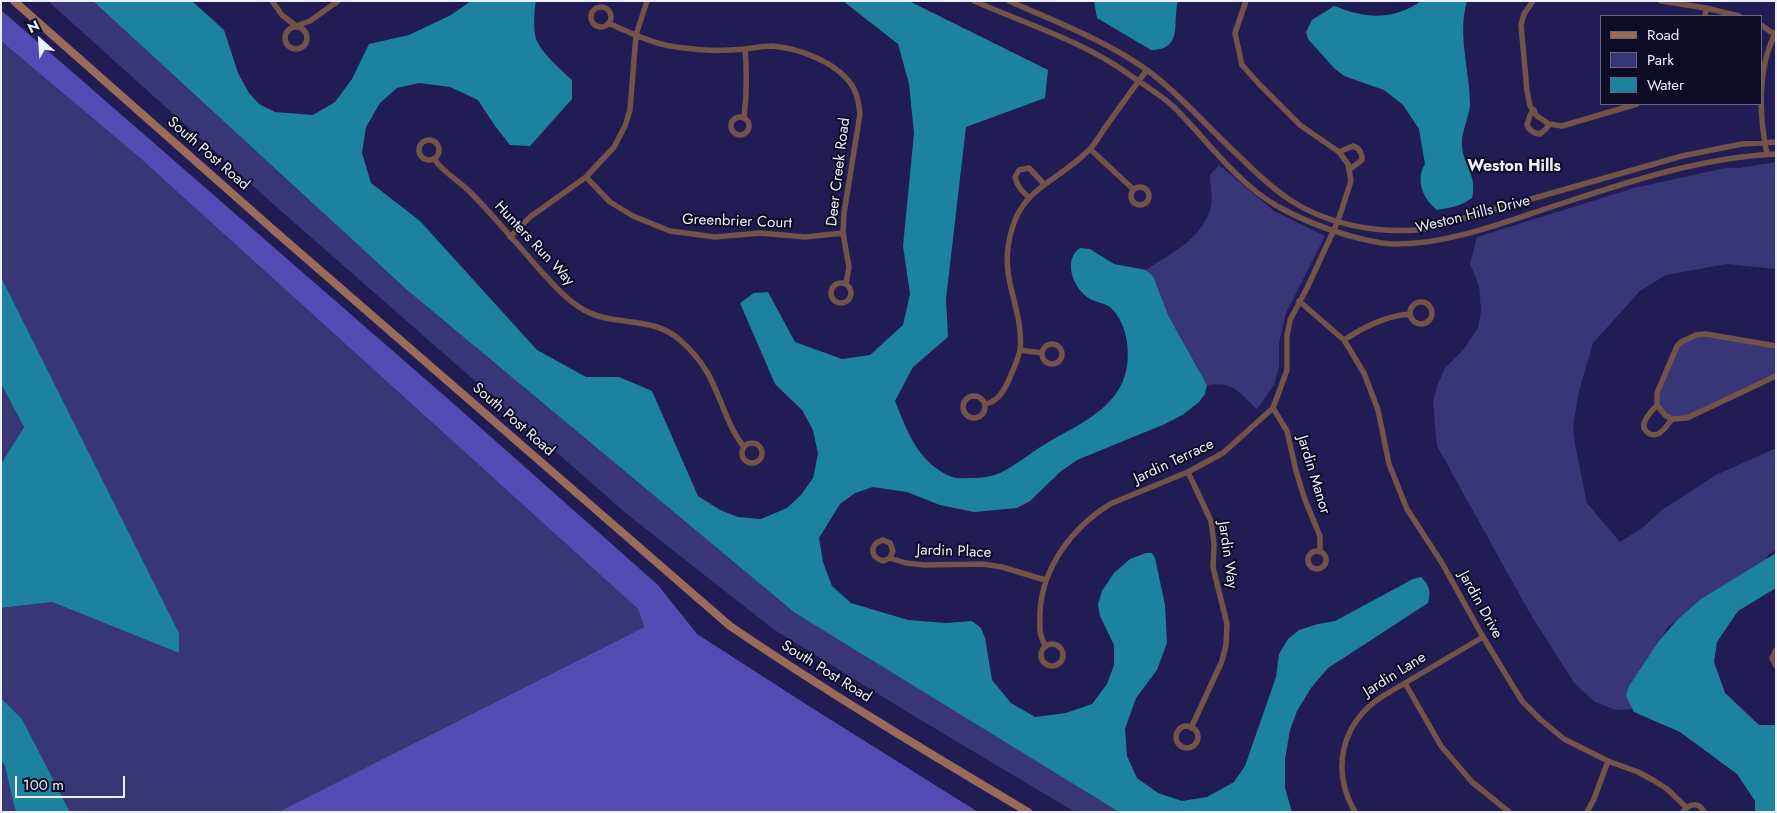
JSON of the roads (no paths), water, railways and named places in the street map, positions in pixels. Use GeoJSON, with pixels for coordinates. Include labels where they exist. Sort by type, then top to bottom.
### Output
{"type":"FeatureCollection","features":[{"type":"Feature","properties":{"kind":"street","name":"South Post Road"},"geometry":{"type":"LineString","coordinates":[[14,1],[730,626],[784,663],[1028,812]]}},
{"type":"Feature","properties":{"kind":"street"},"geometry":{"type":"LineString","coordinates":[[272,1],[282,15],[296,26],[306,30],[308,37],[306,44],[296,49],[289,47],[285,40],[288,29],[296,26],[310,21],[338,1]]}},
{"type":"Feature","properties":{"kind":"street"},"geometry":{"type":"LineString","coordinates":[[510,237],[530,217],[586,177],[614,147],[625,126],[630,110],[636,35],[646,1]]}},
{"type":"Feature","properties":{"kind":"street","name":"Weston Hills Drive"},"geometry":{"type":"LineString","coordinates":[[974,1],[1088,49],[1125,71],[1172,106],[1225,163],[1276,205],[1333,231],[1357,238],[1394,244],[1433,241],[1500,224],[1686,166],[1742,156],[1776,154]]}},
{"type":"Feature","properties":{"kind":"street","name":"Weston Hills Drive"},"geometry":{"type":"LineString","coordinates":[[1009,1],[1115,49],[1148,70],[1188,104],[1268,184],[1291,201],[1338,221],[1367,229],[1417,230],[1682,156],[1742,144],[1776,142]]}},
{"type":"Feature","properties":{"kind":"street"},"geometry":{"type":"LineString","coordinates":[[1246,1],[1235,32],[1242,64],[1300,125],[1339,152],[1350,170],[1362,160],[1361,151],[1357,147],[1353,146],[1339,152]]}},
{"type":"Feature","properties":{"kind":"street"},"geometry":{"type":"LineString","coordinates":[[1534,1],[1524,14],[1521,25],[1527,91],[1530,106],[1537,116],[1549,124],[1562,126],[1634,105]]}},
{"type":"Feature","properties":{"kind":"street"},"geometry":{"type":"LineString","coordinates":[[1661,1],[1706,8],[1735,15]]}},
{"type":"Feature","properties":{"kind":"street"},"geometry":{"type":"LineString","coordinates":[[1705,15],[1706,8]]}},
{"type":"Feature","properties":{"kind":"street","name":"Deer Creek Road"},"geometry":{"type":"LineString","coordinates":[[608,23],[660,45],[716,51],[770,46],[790,48],[811,54],[844,75],[853,87],[858,99],[860,114],[844,213],[844,233],[849,267],[846,284]]}},
{"type":"Feature","properties":{"kind":"street"},"geometry":{"type":"LineString","coordinates":[[1762,26],[1775,33],[1764,70],[1762,87],[1767,154]]}},
{"type":"Feature","properties":{"kind":"street"},"geometry":{"type":"LineString","coordinates":[[744,117],[747,77],[746,49]]}},
{"type":"Feature","properties":{"kind":"street"},"geometry":{"type":"LineString","coordinates":[[985,404],[992,403],[1004,391],[1020,350],[1019,327],[1007,275],[1007,249],[1013,225],[1023,204],[1044,184],[1069,168],[1090,149],[1148,70]]}},
{"type":"Feature","properties":{"kind":"street"},"geometry":{"type":"LineString","coordinates":[[1534,110],[1530,114],[1527,125],[1530,130],[1540,134],[1549,124]]}},
{"type":"Feature","properties":{"kind":"street"},"geometry":{"type":"LineString","coordinates":[[1090,149],[1133,190]]}},
{"type":"Feature","properties":{"kind":"street","name":"Hunters Run Way"},"geometry":{"type":"LineString","coordinates":[[434,159],[441,169],[469,191],[560,292],[583,309],[602,318],[636,321],[658,327],[678,338],[694,353],[707,372],[734,434],[744,447]]}},
{"type":"Feature","properties":{"kind":"street"},"geometry":{"type":"LineString","coordinates":[[1028,198],[1016,181],[1015,177],[1019,170],[1029,168],[1044,184]]}},
{"type":"Feature","properties":{"kind":"street","name":"Jardin Terrace"},"geometry":{"type":"LineString","coordinates":[[1046,646],[1039,630],[1045,580],[1067,542],[1082,526],[1110,504],[1188,472],[1223,453],[1273,408],[1287,370],[1287,336],[1290,320],[1338,221],[1351,181],[1350,170]]}},
{"type":"Feature","properties":{"kind":"street","name":"Greenbrier Court"},"geometry":{"type":"LineString","coordinates":[[586,177],[610,202],[633,216],[670,232],[715,237],[760,233],[806,237],[844,233]]}},
{"type":"Feature","properties":{"kind":"street","name":"Jardin Drive"},"geometry":{"type":"LineString","coordinates":[[1299,301],[1344,340],[1364,373],[1378,410],[1389,464],[1407,509],[1442,563],[1483,637],[1522,700],[1564,739],[1608,761],[1638,772],[1668,789],[1685,809],[1696,805],[1704,812]]}},
{"type":"Feature","properties":{"kind":"street"},"geometry":{"type":"LineString","coordinates":[[1344,340],[1364,326],[1410,314]]}},
{"type":"Feature","properties":{"kind":"street"},"geometry":{"type":"LineString","coordinates":[[1776,346],[1706,334],[1688,338],[1677,346],[1657,393],[1657,405],[1665,415],[1672,419],[1686,418],[1776,376]]}},
{"type":"Feature","properties":{"kind":"street"},"geometry":{"type":"LineString","coordinates":[[1020,350],[1042,353]]}},
{"type":"Feature","properties":{"kind":"street"},"geometry":{"type":"LineString","coordinates":[[1657,405],[1645,420],[1646,432],[1652,435],[1657,434],[1664,430],[1672,419]]}},
{"type":"Feature","properties":{"kind":"street","name":"Jardin Manor"},"geometry":{"type":"LineString","coordinates":[[1273,408],[1287,431],[1305,500],[1320,536],[1320,552]]}},
{"type":"Feature","properties":{"kind":"street","name":"Jardin Way"},"geometry":{"type":"LineString","coordinates":[[1188,472],[1212,521],[1214,544],[1213,568],[1227,624],[1226,645],[1222,660],[1191,728]]}},
{"type":"Feature","properties":{"kind":"street","name":"Jardin Place"},"geometry":{"type":"LineString","coordinates":[[890,558],[906,563],[983,564],[1002,567],[1045,580]]}},
{"type":"Feature","properties":{"kind":"street","name":"Jardin Lane"},"geometry":{"type":"LineString","coordinates":[[1355,812],[1346,794],[1341,766],[1345,746],[1353,725],[1370,704],[1483,637]]}},
{"type":"Feature","properties":{"kind":"street"},"geometry":{"type":"LineString","coordinates":[[1776,650],[1772,658],[1776,666]]}},
{"type":"Feature","properties":{"kind":"street"},"geometry":{"type":"LineString","coordinates":[[1405,683],[1441,746],[1472,782],[1510,812]]}},
{"type":"Feature","properties":{"kind":"street"},"geometry":{"type":"LineString","coordinates":[[1587,812],[1594,799],[1608,761]]}},
{"type":"Feature","properties":{"kind":"water"},"geometry":{"type":"Polygon","coordinates":[[[93,1],[192,1],[224,30],[238,73],[249,93],[259,104],[275,112],[313,115],[335,102],[352,79],[369,44],[409,35],[451,15],[471,1],[536,1],[534,21],[537,41],[548,56],[572,80],[572,99],[530,146],[510,145],[478,100],[450,87],[419,83],[397,88],[380,103],[366,127],[362,153],[371,183],[420,221],[537,350],[586,377],[619,377],[652,391],[698,496],[720,510],[738,517],[761,519],[787,508],[801,495],[813,478],[818,454],[813,430],[802,410],[775,384],[740,303],[754,293],[768,292],[795,342],[842,359],[870,355],[903,325],[910,294],[903,246],[914,133],[909,84],[898,44],[843,1],[909,1],[1048,70],[1045,98],[966,127],[946,299],[948,337],[913,367],[895,401],[910,435],[922,455],[940,471],[954,478],[978,478],[997,474],[1082,423],[1102,409],[1117,392],[1126,372],[1128,352],[1125,332],[1116,314],[1110,307],[1087,297],[1078,287],[1072,275],[1071,262],[1074,254],[1080,248],[1090,249],[1114,264],[1146,270],[1153,276],[1169,317],[1207,385],[1205,394],[1199,402],[1184,414],[1165,424],[1077,460],[1060,472],[1030,501],[1017,508],[974,512],[940,505],[907,492],[873,487],[855,493],[840,504],[819,538],[823,562],[832,586],[851,603],[908,620],[946,623],[972,621],[981,628],[985,638],[992,680],[1011,703],[1035,717],[1066,713],[1092,704],[1107,684],[1114,665],[1114,645],[1100,616],[1098,604],[1102,591],[1114,573],[1130,559],[1146,553],[1152,553],[1155,558],[1165,605],[1167,643],[1157,670],[1136,698],[1125,729],[1127,756],[1137,778],[1158,793],[1182,801],[1207,797],[1234,782],[1245,766],[1276,677],[1279,654],[1288,639],[1299,630],[1335,621],[1413,579],[1421,577],[1429,589],[1428,603],[1328,668],[1311,688],[1297,711],[1290,730],[1285,759],[1285,788],[1292,812],[1119,812],[795,613],[406,289],[93,1]]]}},
{"type":"Feature","properties":{"kind":"water"},"geometry":{"type":"Polygon","coordinates":[[[1094,1],[1178,1],[1175,33],[1172,40],[1161,49],[1151,50],[1097,18],[1094,1]]]}},
{"type":"Feature","properties":{"kind":"water"},"geometry":{"type":"Polygon","coordinates":[[[1421,1],[1467,1],[1463,27],[1470,105],[1463,133],[1462,149],[1473,182],[1472,198],[1455,206],[1437,210],[1424,195],[1422,189],[1421,176],[1425,164],[1419,129],[1403,105],[1384,90],[1344,76],[1334,68],[1308,39],[1306,32],[1312,20],[1334,6],[1365,15],[1382,16],[1406,10],[1421,1]]]}},
{"type":"Feature","properties":{"kind":"water"},"geometry":{"type":"Polygon","coordinates":[[[1,277],[179,633],[179,653],[52,602],[1,608],[1,464],[24,427],[1,384],[1,277]]]}},
{"type":"Feature","properties":{"kind":"water"},"geometry":{"type":"Polygon","coordinates":[[[1776,553],[1776,588],[1738,611],[1717,642],[1714,662],[1725,693],[1759,725],[1776,725],[1776,812],[1755,812],[1755,801],[1737,774],[1680,732],[1634,712],[1626,696],[1629,686],[1659,641],[1677,620],[1701,599],[1776,553]]]}},
{"type":"Feature","properties":{"kind":"water"},"geometry":{"type":"Polygon","coordinates":[[[1,698],[22,719],[70,812],[17,812],[15,809],[5,766],[1,761],[1,698]]]}},
{"type":"Feature","properties":{"kind":"district","name":"Weston Hills"},"geometry":{"type":"Point","coordinates":[1514,167]}}]}
